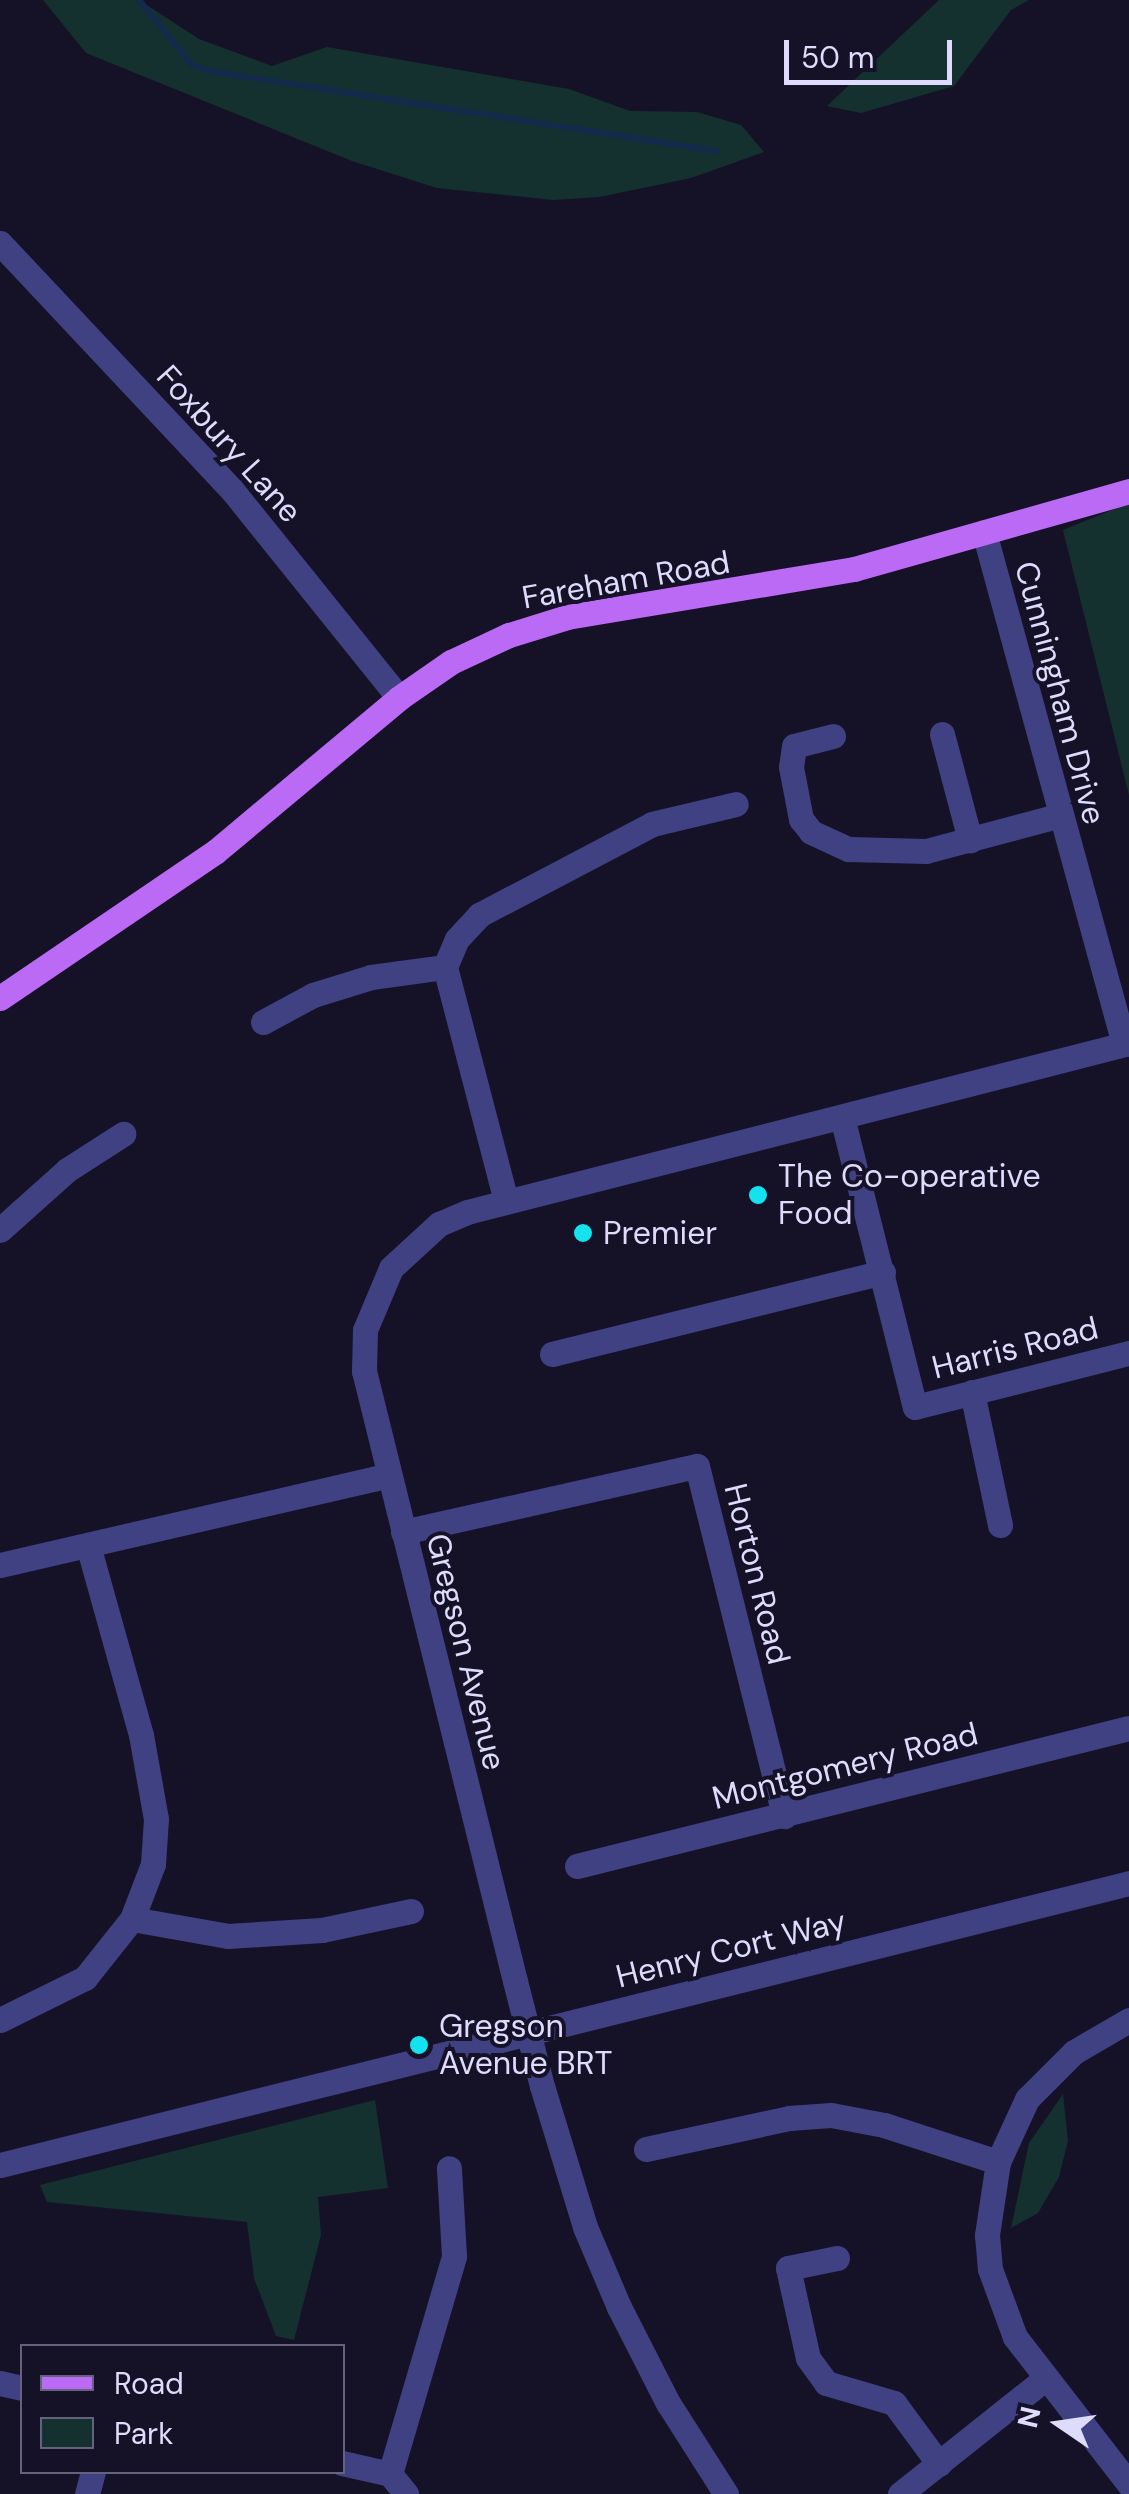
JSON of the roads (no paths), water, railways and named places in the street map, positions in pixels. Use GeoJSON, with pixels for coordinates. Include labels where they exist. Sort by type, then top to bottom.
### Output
{"type":"FeatureCollection","features":[{"type":"Feature","properties":{"kind":"main road","name":"Fareham Road"},"geometry":{"type":"LineString","coordinates":[[0,998],[215,852],[398,698],[452,662],[566,617],[836,573],[1129,491]]}},
{"type":"Feature","properties":{"kind":"street","name":"Foxbury Lane"},"geometry":{"type":"LineString","coordinates":[[0,243],[232,490],[398,698]]}},
{"type":"Feature","properties":{"kind":"street","name":"Cunningham Drive"},"geometry":{"type":"LineString","coordinates":[[984,532],[1058,816],[1126,1044]]}},
{"type":"Feature","properties":{"kind":"street"},"geometry":{"type":"LineString","coordinates":[[942,734],[970,840]]}},
{"type":"Feature","properties":{"kind":"street"},"geometry":{"type":"LineString","coordinates":[[834,736],[794,746],[796,802],[810,832],[848,848],[926,851],[1058,816]]}},
{"type":"Feature","properties":{"kind":"street"},"geometry":{"type":"LineString","coordinates":[[506,1201],[445,967],[457,939],[479,914],[652,824],[736,804]]}},
{"type":"Feature","properties":{"kind":"street"},"geometry":{"type":"LineString","coordinates":[[263,1022],[313,994],[415,966],[445,967]]}},
{"type":"Feature","properties":{"kind":"street","name":"Gregson Avenue"},"geometry":{"type":"LineString","coordinates":[[726,2494],[668,2403],[612,2294],[542,2086],[364,1370],[364,1330],[377,1292],[411,1246],[439,1224],[506,1201],[1126,1044]]}},
{"type":"Feature","properties":{"kind":"street","name":"Harris Road"},"geometry":{"type":"LineString","coordinates":[[842,1117],[915,1406],[1129,1353]]}},
{"type":"Feature","properties":{"kind":"street"},"geometry":{"type":"LineString","coordinates":[[0,1230],[68,1170],[123,1134]]}},
{"type":"Feature","properties":{"kind":"street"},"geometry":{"type":"LineString","coordinates":[[552,1354],[884,1272]]}},
{"type":"Feature","properties":{"kind":"street"},"geometry":{"type":"LineString","coordinates":[[972,1392],[1000,1525]]}},
{"type":"Feature","properties":{"kind":"street","name":"Horton Road"},"geometry":{"type":"LineString","coordinates":[[403,1532],[697,1466],[784,1816]]}},
{"type":"Feature","properties":{"kind":"street"},"geometry":{"type":"LineString","coordinates":[[0,1565],[389,1475]]}},
{"type":"Feature","properties":{"kind":"street"},"geometry":{"type":"LineString","coordinates":[[0,2020],[85,1978],[132,1919],[153,1864],[156,1819],[141,1736],[88,1545]]}},
{"type":"Feature","properties":{"kind":"street","name":"Montgomery Road"},"geometry":{"type":"LineString","coordinates":[[577,1866],[1129,1728]]}},
{"type":"Feature","properties":{"kind":"street","name":"Henry Cort Way"},"geometry":{"type":"LineString","coordinates":[[0,2165],[1129,1883]]}},
{"type":"Feature","properties":{"kind":"street"},"geometry":{"type":"LineString","coordinates":[[132,1919],[228,1936],[322,1930],[412,1911]]}},
{"type":"Feature","properties":{"kind":"street"},"geometry":{"type":"LineString","coordinates":[[1129,2020],[1051,2072],[1018,2114],[998,2162],[987,2234],[990,2268],[1015,2336],[1129,2484]]}},
{"type":"Feature","properties":{"kind":"street"},"geometry":{"type":"LineString","coordinates":[[646,2149],[788,2118],[831,2115],[884,2125],[998,2162]]}},
{"type":"Feature","properties":{"kind":"street"},"geometry":{"type":"LineString","coordinates":[[345,2464],[398,2484],[454,2256],[449,2168]]}},
{"type":"Feature","properties":{"kind":"street"},"geometry":{"type":"LineString","coordinates":[[837,2258],[788,2268],[808,2358],[826,2383],[894,2403],[938,2464]]}},
{"type":"Feature","properties":{"kind":"street"},"geometry":{"type":"LineString","coordinates":[[900,2494],[1046,2378]]}},
{"type":"Feature","properties":{"kind":"waterway"},"geometry":{"type":"LineString","coordinates":[[139,0],[192,65],[209,71],[717,151]]}},
{"type":"Feature","properties":{"kind":"place","name":"The Co-operative Food"},"geometry":{"type":"Point","coordinates":[758,1195]}},
{"type":"Feature","properties":{"kind":"place","name":"Premier"},"geometry":{"type":"Point","coordinates":[583,1233]}},
{"type":"Feature","properties":{"kind":"place","name":"Gregson Avenue BRT"},"geometry":{"type":"Point","coordinates":[419,2045]}}]}
